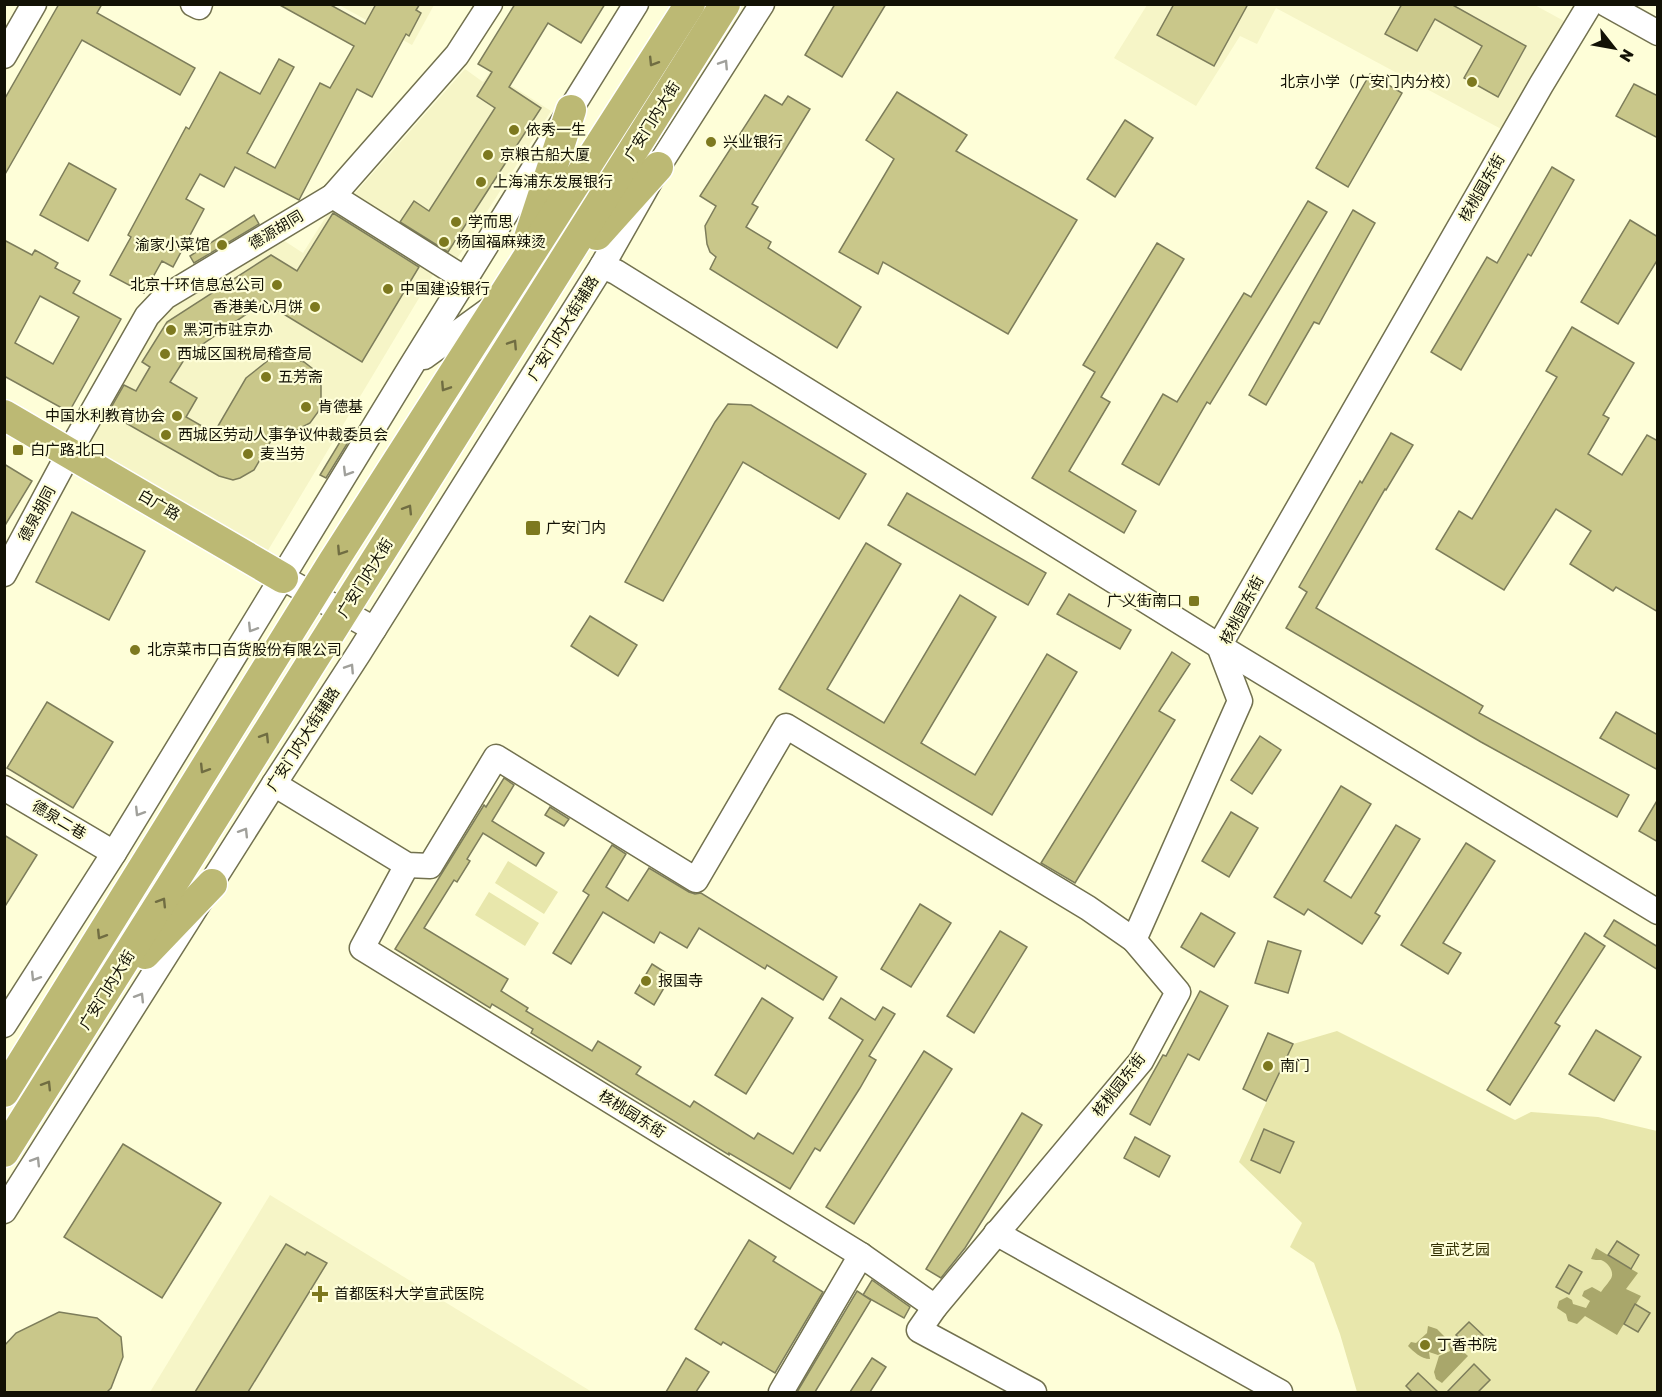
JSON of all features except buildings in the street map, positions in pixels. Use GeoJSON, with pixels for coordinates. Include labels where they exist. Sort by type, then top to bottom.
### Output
{"type":"FeatureCollection","features":[{"type":"Feature","properties":{"kind":"main road","name":"广安门内大街"},"geometry":{"type":"LineString","coordinates":[[4,1092],[313,595],[687,8]]}},
{"type":"Feature","properties":{"kind":"main road","name":"广安门内大街"},"geometry":{"type":"LineString","coordinates":[[4,1152],[719,15]]}},
{"type":"Feature","properties":{"kind":"main road"},"geometry":{"type":"LineString","coordinates":[[507,292],[571,110]]}},
{"type":"Feature","properties":{"kind":"main road"},"geometry":{"type":"LineString","coordinates":[[543,296],[658,167]]}},
{"type":"Feature","properties":{"kind":"main road","name":"白广路"},"geometry":{"type":"LineString","coordinates":[[4,415],[283,578]]}},
{"type":"Feature","properties":{"kind":"main road"},"geometry":{"type":"LineString","coordinates":[[99,1002],[212,884]]}},
{"type":"Feature","properties":{"kind":"street"},"geometry":{"type":"LineString","coordinates":[[4,56],[34,4]]}},
{"type":"Feature","properties":{"kind":"street"},"geometry":{"type":"LineString","coordinates":[[193,4],[199,7],[200,4]]}},
{"type":"Feature","properties":{"kind":"street","name":"德源胡同"},"geometry":{"type":"LineString","coordinates":[[69,453],[147,316],[165,297],[333,196],[457,55],[490,4]]}},
{"type":"Feature","properties":{"kind":"street"},"geometry":{"type":"LineString","coordinates":[[5,1024],[114,853],[410,368],[636,4]]}},
{"type":"Feature","properties":{"kind":"street","name":"广安门内大街"},"geometry":{"type":"LineString","coordinates":[[602,266],[658,167],[762,4]]}},
{"type":"Feature","properties":{"kind":"street","name":"核桃园东街"},"geometry":{"type":"LineString","coordinates":[[407,865],[362,948],[861,1255],[935,1307],[1141,1061],[1178,992],[1134,940],[1240,701],[1220,646],[1590,4]]}},
{"type":"Feature","properties":{"kind":"street"},"geometry":{"type":"LineString","coordinates":[[1606,4],[1658,33]]}},
{"type":"Feature","properties":{"kind":"street"},"geometry":{"type":"LineString","coordinates":[[333,196],[465,279]]}},
{"type":"Feature","properties":{"kind":"street"},"geometry":{"type":"LineString","coordinates":[[602,266],[616,272],[1220,646],[1658,912]]}},
{"type":"Feature","properties":{"kind":"street","name":"广安门内大街辅路"},"geometry":{"type":"LineString","coordinates":[[4,1211],[602,266]]}},
{"type":"Feature","properties":{"kind":"street","name":"广安门内大街"},"geometry":{"type":"LineString","coordinates":[[410,368],[507,292]]}},
{"type":"Feature","properties":{"kind":"street","name":"德泉胡同"},"geometry":{"type":"LineString","coordinates":[[4,574],[69,453]]}},
{"type":"Feature","properties":{"kind":"street","name":"白广路"},"geometry":{"type":"LineString","coordinates":[[283,578],[374,629]]}},
{"type":"Feature","properties":{"kind":"street"},"geometry":{"type":"LineString","coordinates":[[274,783],[407,865],[430,866],[496,758],[696,880],[786,726],[1088,908],[1134,940]]}},
{"type":"Feature","properties":{"kind":"street","name":"德泉二巷"},"geometry":{"type":"LineString","coordinates":[[4,788],[114,853]]}},
{"type":"Feature","properties":{"kind":"street"},"geometry":{"type":"LineString","coordinates":[[996,1233],[1280,1392]]}},
{"type":"Feature","properties":{"kind":"street"},"geometry":{"type":"LineString","coordinates":[[781,1392],[861,1255]]}},
{"type":"Feature","properties":{"kind":"street"},"geometry":{"type":"LineString","coordinates":[[935,1307],[919,1330],[1034,1392]]}},
{"type":"Feature","properties":{"kind":"shaded area","name":"北京小学（广安门内分校）"},"geometry":{"type":"Polygon","coordinates":[[[1533,4],[1564,21],[1503,130],[1276,8],[1257,44],[1240,36],[1196,106],[1114,58],[1147,5],[1533,4]]]}},
{"type":"Feature","properties":{"kind":"shaded area"},"geometry":{"type":"Polygon","coordinates":[[[339,5],[434,5],[412,45],[339,5]]]}},
{"type":"Feature","properties":{"kind":"shaded area"},"geometry":{"type":"Polygon","coordinates":[[[465,69],[483,82],[490,72],[551,111],[453,265],[350,199],[465,69]]]}},
{"type":"Feature","properties":{"kind":"shaded area"},"geometry":{"type":"Polygon","coordinates":[[[334,204],[437,268],[267,552],[82,442],[153,319],[283,240],[303,253],[334,204]]]}},
{"type":"Feature","properties":{"kind":"shaded area","name":"首都医科大学宣武医院"},"geometry":{"type":"Polygon","coordinates":[[[270,1195],[592,1392],[150,1392],[270,1195]]]}},
{"type":"Feature","properties":{"kind":"shaded area"},"geometry":{"type":"Polygon","coordinates":[[[1596,1248],[1638,1273],[1626,1289],[1641,1296],[1617,1335],[1585,1316],[1577,1324],[1568,1321],[1566,1314],[1557,1308],[1559,1301],[1567,1297],[1572,1300],[1573,1304],[1586,1308],[1590,1301],[1582,1296],[1584,1291],[1592,1287],[1601,1292],[1609,1282],[1612,1271],[1609,1265],[1601,1260],[1591,1259],[1596,1248]]]}},
{"type":"Feature","properties":{"kind":"shaded area"},"geometry":{"type":"Polygon","coordinates":[[[1428,1326],[1437,1329],[1446,1338],[1442,1344],[1442,1353],[1438,1355],[1429,1352],[1430,1359],[1420,1356],[1408,1346],[1411,1342],[1416,1343],[1427,1333],[1428,1326]]]}},
{"type":"Feature","properties":{"kind":"shaded area"},"geometry":{"type":"Polygon","coordinates":[[[1451,1341],[1468,1356],[1442,1383],[1436,1379],[1434,1372],[1439,1356],[1450,1351],[1448,1344],[1451,1341]]]}},
{"type":"Feature","properties":{"kind":"green space"},"geometry":{"type":"Polygon","coordinates":[[[508,861],[558,892],[544,914],[495,883],[508,861]]]}},
{"type":"Feature","properties":{"kind":"green space"},"geometry":{"type":"Polygon","coordinates":[[[489,892],[539,923],[525,946],[475,915],[489,892]]]}},
{"type":"Feature","properties":{"kind":"green space","name":"宣武艺园"},"geometry":{"type":"Polygon","coordinates":[[[1337,1031],[1515,1120],[1531,1112],[1598,1117],[1657,1131],[1657,1392],[1357,1392],[1340,1334],[1314,1263],[1290,1247],[1302,1223],[1239,1162],[1293,1044],[1337,1031]]]}},
{"type":"Feature","properties":{"kind":"place","name":"北京小学（广安门内分校）"},"geometry":{"type":"Point","coordinates":[1472,82]}},
{"type":"Feature","properties":{"kind":"place","name":"依秀一生"},"geometry":{"type":"Point","coordinates":[514,130]}},
{"type":"Feature","properties":{"kind":"place","name":"兴业银行"},"geometry":{"type":"Point","coordinates":[711,142]}},
{"type":"Feature","properties":{"kind":"place","name":"京粮古船大厦"},"geometry":{"type":"Point","coordinates":[488,155]}},
{"type":"Feature","properties":{"kind":"place","name":"上海浦东发展银行"},"geometry":{"type":"Point","coordinates":[481,182]}},
{"type":"Feature","properties":{"kind":"place","name":"学而思"},"geometry":{"type":"Point","coordinates":[456,222]}},
{"type":"Feature","properties":{"kind":"place","name":"杨国福麻辣烫"},"geometry":{"type":"Point","coordinates":[444,242]}},
{"type":"Feature","properties":{"kind":"place","name":"渝家小菜馆"},"geometry":{"type":"Point","coordinates":[222,245]}},
{"type":"Feature","properties":{"kind":"place","name":"北京十环信息总公司"},"geometry":{"type":"Point","coordinates":[277,285]}},
{"type":"Feature","properties":{"kind":"place","name":"中国建设银行"},"geometry":{"type":"Point","coordinates":[388,289]}},
{"type":"Feature","properties":{"kind":"place","name":"香港美心月饼"},"geometry":{"type":"Point","coordinates":[315,307]}},
{"type":"Feature","properties":{"kind":"place","name":"黑河市驻京办"},"geometry":{"type":"Point","coordinates":[171,330]}},
{"type":"Feature","properties":{"kind":"place","name":"西城区国税局稽查局"},"geometry":{"type":"Point","coordinates":[165,354]}},
{"type":"Feature","properties":{"kind":"place","name":"五芳斋"},"geometry":{"type":"Point","coordinates":[266,377]}},
{"type":"Feature","properties":{"kind":"place","name":"肯德基"},"geometry":{"type":"Point","coordinates":[306,407]}},
{"type":"Feature","properties":{"kind":"place","name":"中国水利教育协会"},"geometry":{"type":"Point","coordinates":[177,416]}},
{"type":"Feature","properties":{"kind":"place","name":"西城区劳动人事争议仲裁委员会"},"geometry":{"type":"Point","coordinates":[166,435]}},
{"type":"Feature","properties":{"kind":"place","name":"白广路北口"},"geometry":{"type":"Point","coordinates":[18,450]}},
{"type":"Feature","properties":{"kind":"place","name":"麦当劳"},"geometry":{"type":"Point","coordinates":[248,454]}},
{"type":"Feature","properties":{"kind":"place","name":"广安门内"},"geometry":{"type":"Point","coordinates":[533,528]}},
{"type":"Feature","properties":{"kind":"place","name":"广义街南口"},"geometry":{"type":"Point","coordinates":[1194,601]}},
{"type":"Feature","properties":{"kind":"place","name":"北京菜市口百货股份有限公司"},"geometry":{"type":"Point","coordinates":[135,650]}},
{"type":"Feature","properties":{"kind":"place","name":"报国寺"},"geometry":{"type":"Point","coordinates":[646,981]}},
{"type":"Feature","properties":{"kind":"place","name":"南门"},"geometry":{"type":"Point","coordinates":[1268,1066]}},
{"type":"Feature","properties":{"kind":"place","name":"首都医科大学宣武医院"},"geometry":{"type":"Point","coordinates":[320,1294]}},
{"type":"Feature","properties":{"kind":"place","name":"丁香书院"},"geometry":{"type":"Point","coordinates":[1425,1345]}}]}
